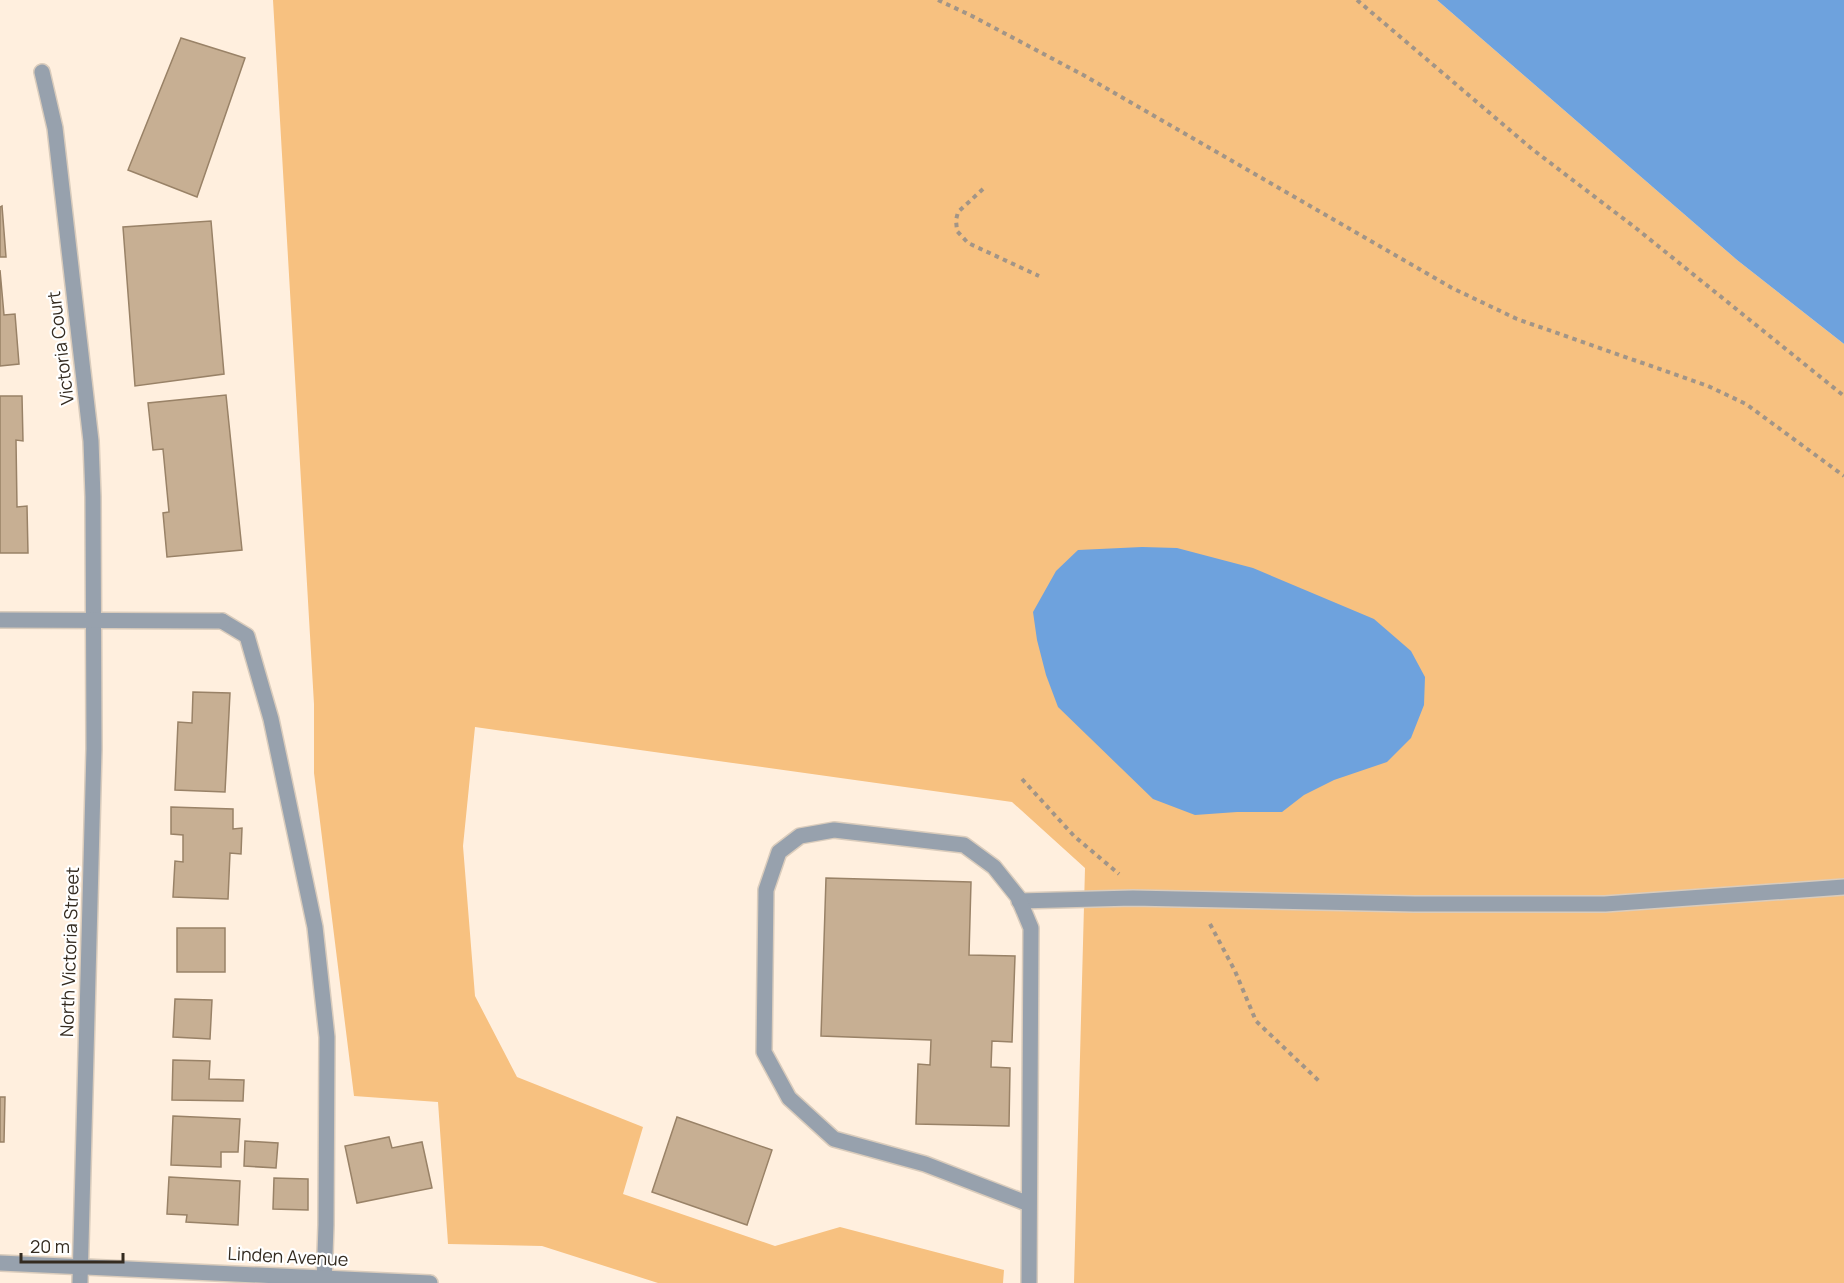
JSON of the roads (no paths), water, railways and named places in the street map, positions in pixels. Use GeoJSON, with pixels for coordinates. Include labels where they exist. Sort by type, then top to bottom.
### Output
{"type":"FeatureCollection","features":[{"type":"Feature","properties":{"kind":"street","name":"Victoria Court"},"geometry":{"type":"LineString","coordinates":[[42,72],[55,128],[91,441],[93,621]]}},
{"type":"Feature","properties":{"kind":"street"},"geometry":{"type":"LineString","coordinates":[[0,620],[222,621],[248,636],[271,719],[315,927],[327,1037],[324,1281]]}},
{"type":"Feature","properties":{"kind":"street","name":"North Victoria Street"},"geometry":{"type":"LineString","coordinates":[[80,1283],[94,749],[93,621]]}},
{"type":"Feature","properties":{"kind":"street"},"geometry":{"type":"LineString","coordinates":[[1029,1204],[925,1164],[834,1139],[789,1098],[764,1052],[766,890],[779,852],[800,836],[834,830],[964,845],[994,867],[1020,901],[1030,928],[1029,1283]]}},
{"type":"Feature","properties":{"kind":"street"},"geometry":{"type":"LineString","coordinates":[[1020,901],[1133,898],[1402,904],[1605,904],[1844,887]]}},
{"type":"Feature","properties":{"kind":"street","name":"Linden Avenue"},"geometry":{"type":"LineString","coordinates":[[0,1263],[324,1281],[430,1283]]}},
{"type":"Feature","properties":{"kind":"water"},"geometry":{"type":"Polygon","coordinates":[[[1437,0],[1844,0],[1844,344],[1737,260],[1437,0]]]}},
{"type":"Feature","properties":{"kind":"water"},"geometry":{"type":"Polygon","coordinates":[[[1177,548],[1253,568],[1374,619],[1411,651],[1425,677],[1424,705],[1411,738],[1387,762],[1334,780],[1304,795],[1282,812],[1195,815],[1153,799],[1058,707],[1046,675],[1033,612],[1056,571],[1078,550],[1177,548]]]}}]}
